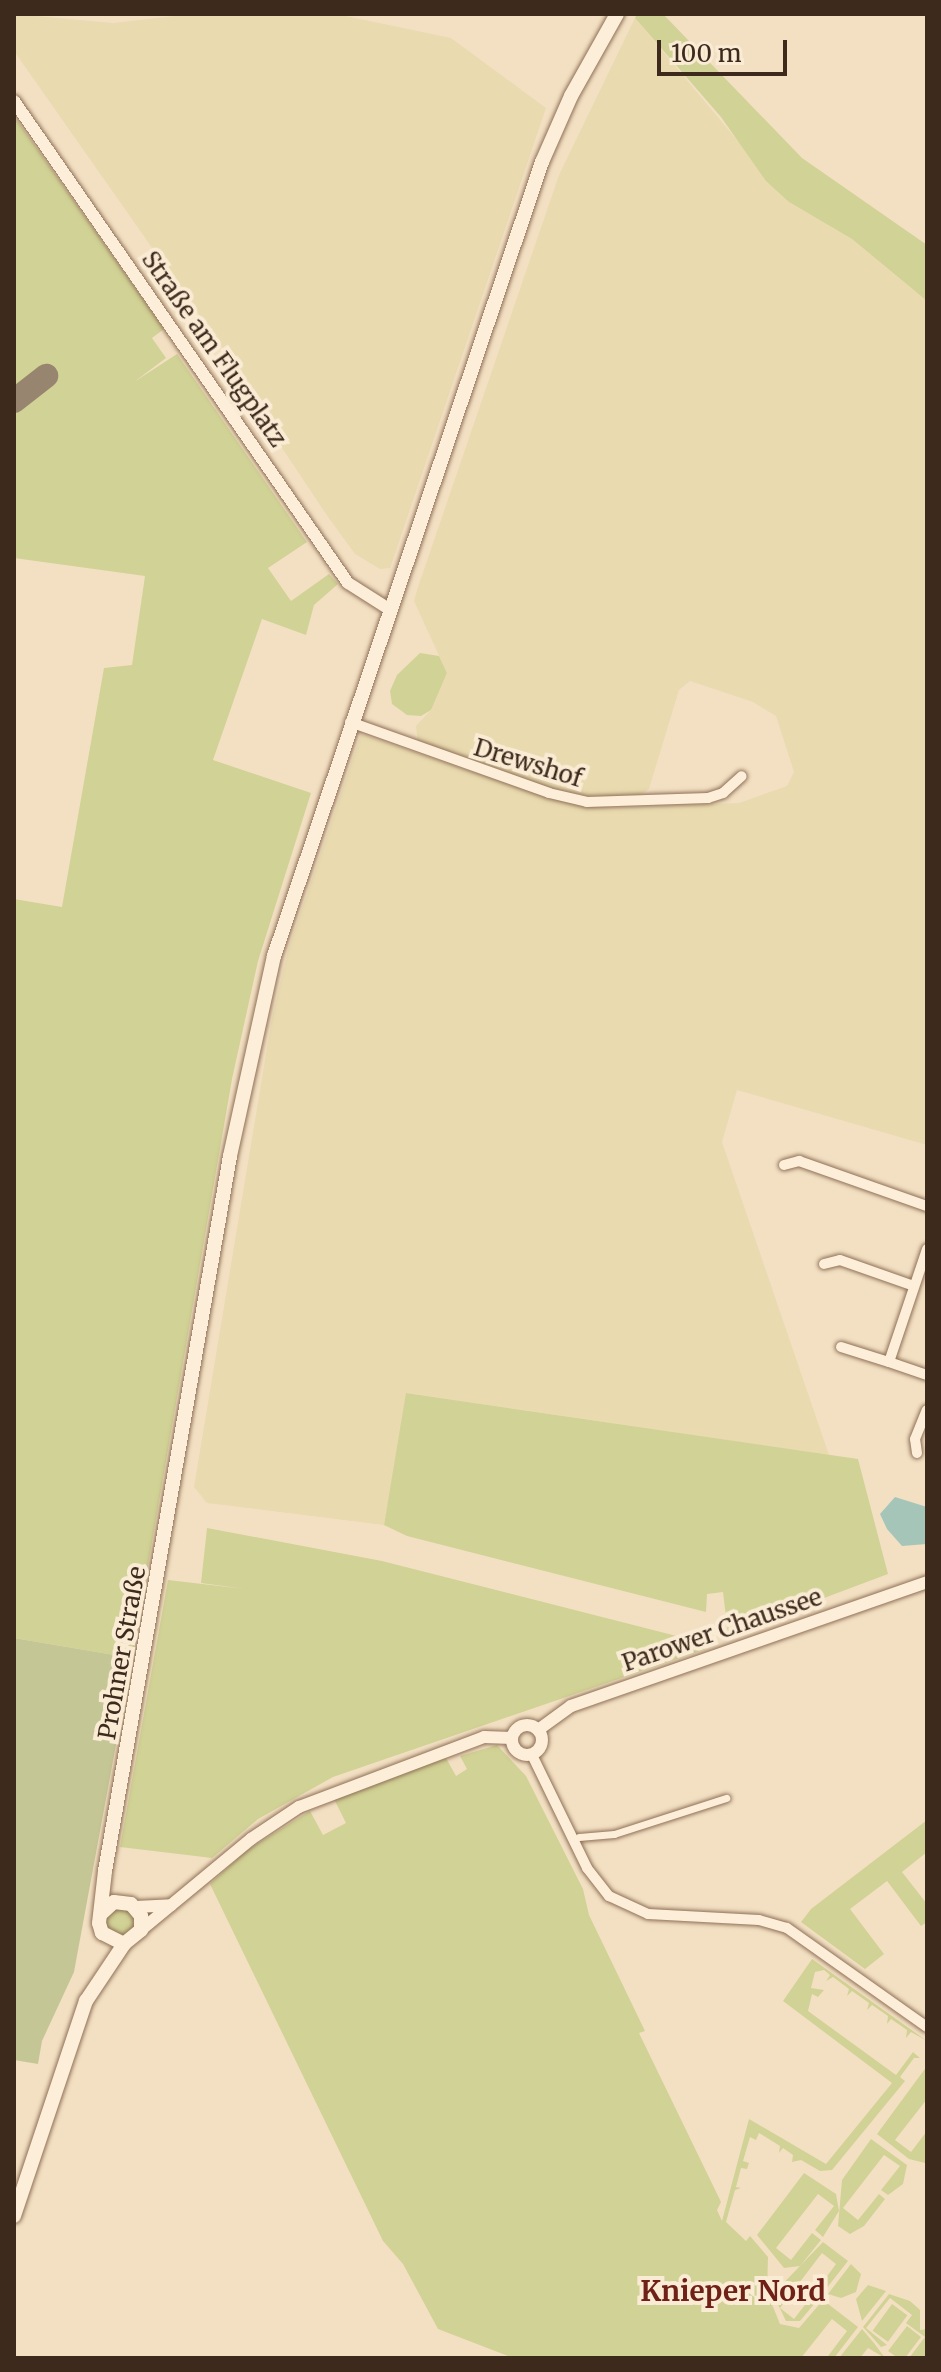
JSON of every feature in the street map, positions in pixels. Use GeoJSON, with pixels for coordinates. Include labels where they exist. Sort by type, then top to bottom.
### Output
{"type":"FeatureCollection","features":[{"type":"Feature","properties":{"kind":"main road","name":"Prohner Straße"},"geometry":{"type":"LineString","coordinates":[[102,1913],[109,1856],[178,1458],[260,1006],[350,722],[542,162],[571,96],[617,14]]}},
{"type":"Feature","properties":{"kind":"main road","name":"Prohner Straße"},"geometry":{"type":"LineString","coordinates":[[109,1856],[111,1876],[130,1905]]}},
{"type":"Feature","properties":{"kind":"main road"},"geometry":{"type":"LineString","coordinates":[[14,2216],[97,1981],[108,1941],[100,1928],[102,1913],[114,1902],[130,1905],[141,1930]]}},
{"type":"Feature","properties":{"kind":"main road","name":"Parower Chaussee"},"geometry":{"type":"LineString","coordinates":[[124,1944],[141,1930]]}},
{"type":"Feature","properties":{"kind":"main road"},"geometry":{"type":"LineString","coordinates":[[97,1981],[124,1944],[108,1941]]}},
{"type":"Feature","properties":{"kind":"street","name":"Straße am Flugplatz"},"geometry":{"type":"LineString","coordinates":[[14,101],[348,583],[389,609]]}},
{"type":"Feature","properties":{"kind":"street","name":"Drewshof"},"geometry":{"type":"LineString","coordinates":[[350,722],[549,793],[587,802],[708,798],[723,793],[742,776]]}},
{"type":"Feature","properties":{"kind":"street"},"geometry":{"type":"LineString","coordinates":[[784,1165],[799,1161],[927,1206]]}},
{"type":"Feature","properties":{"kind":"street"},"geometry":{"type":"LineString","coordinates":[[889,1362],[914,1286],[924,1270],[927,1249]]}},
{"type":"Feature","properties":{"kind":"street"},"geometry":{"type":"LineString","coordinates":[[824,1264],[840,1260],[914,1286]]}},
{"type":"Feature","properties":{"kind":"street"},"geometry":{"type":"LineString","coordinates":[[841,1347],[927,1375]]}},
{"type":"Feature","properties":{"kind":"street"},"geometry":{"type":"LineString","coordinates":[[917,1453],[915,1439],[927,1410]]}},
{"type":"Feature","properties":{"kind":"street","name":"Parower Chaussee"},"geometry":{"type":"LineString","coordinates":[[141,1930],[251,1839],[315,1799],[484,1737],[512,1738],[520,1727],[538,1730],[571,1706],[927,1582]]}},
{"type":"Feature","properties":{"kind":"street"},"geometry":{"type":"LineString","coordinates":[[532,1755],[542,1744],[538,1730]]}},
{"type":"Feature","properties":{"kind":"street"},"geometry":{"type":"LineString","coordinates":[[512,1738],[517,1752],[532,1755]]}},
{"type":"Feature","properties":{"kind":"street"},"geometry":{"type":"LineString","coordinates":[[532,1755],[587,1868],[609,1896],[648,1914],[759,1920],[787,1928],[927,2027]]}},
{"type":"Feature","properties":{"kind":"street"},"geometry":{"type":"LineString","coordinates":[[579,1837],[614,1834],[726,1798]]}},
{"type":"Feature","properties":{"kind":"street"},"geometry":{"type":"LineString","coordinates":[[130,1905],[174,1905]]}},
{"type":"Feature","properties":{"kind":"shaded area"},"geometry":{"type":"Polygon","coordinates":[[[14,14],[113,23],[192,14],[336,14],[451,38],[546,108],[390,568],[380,569],[355,554],[328,517],[264,421],[263,406],[14,51],[14,14]]]}},
{"type":"Feature","properties":{"kind":"shaded area"},"geometry":{"type":"Polygon","coordinates":[[[635,18],[789,202],[852,239],[927,301],[927,1145],[737,1090],[722,1142],[829,1455],[407,1393],[384,1525],[207,1503],[194,1487],[272,1018],[288,950],[361,734],[540,795],[613,808],[739,803],[787,786],[794,772],[776,716],[753,702],[690,681],[679,690],[649,789],[637,797],[593,797],[545,787],[418,742],[416,726],[431,710],[447,673],[414,601],[418,587],[559,175],[635,18]]]}},
{"type":"Feature","properties":{"kind":"shaded area"},"geometry":{"type":"Polygon","coordinates":[[[895,1497],[927,1507],[927,1544],[902,1546],[887,1529],[880,1514],[895,1497]]]}},
{"type":"Feature","properties":{"kind":"green space"},"geometry":{"type":"Polygon","coordinates":[[[637,14],[663,14],[802,158],[927,245],[927,301],[852,239],[789,202],[766,181],[721,117],[635,18],[637,14]]]}},
{"type":"Feature","properties":{"kind":"green space"},"geometry":{"type":"Polygon","coordinates":[[[14,116],[164,329],[152,338],[166,358],[134,382],[177,354],[307,542],[268,568],[291,601],[329,574],[338,584],[314,605],[306,635],[262,619],[213,760],[311,793],[258,961],[232,1079],[132,1658],[14,1638],[14,899],[62,907],[104,668],[132,665],[145,576],[14,558],[14,116]]]}},
{"type":"Feature","properties":{"kind":"green space"},"geometry":{"type":"Polygon","coordinates":[[[420,653],[439,656],[447,673],[431,710],[421,716],[407,715],[392,704],[390,691],[397,675],[420,653]]]}},
{"type":"Feature","properties":{"kind":"green space"},"geometry":{"type":"Polygon","coordinates":[[[406,1393],[858,1459],[888,1574],[728,1634],[723,1592],[707,1594],[706,1612],[407,1536],[384,1525],[406,1393]]]}},
{"type":"Feature","properties":{"kind":"green space"},"geometry":{"type":"Polygon","coordinates":[[[207,1528],[382,1561],[704,1643],[706,1649],[333,1777],[258,1819],[212,1858],[120,1847],[168,1580],[245,1589],[201,1583],[207,1528]]]}},
{"type":"Feature","properties":{"kind":"green space"},"geometry":{"type":"Polygon","coordinates":[[[14,1638],[132,1658],[74,1972],[42,2041],[38,2064],[14,2060],[14,1638]]]}},
{"type":"Feature","properties":{"kind":"green space"},"geometry":{"type":"Polygon","coordinates":[[[497,1745],[526,1776],[583,1889],[589,1915],[645,2031],[639,2033],[721,2202],[717,2210],[722,2221],[749,2119],[826,2164],[892,2083],[783,2001],[812,1959],[927,2041],[911,2032],[906,2038],[907,2030],[891,2019],[887,2024],[888,2016],[872,2005],[867,2010],[869,2003],[852,1991],[847,1996],[849,1989],[833,1977],[826,1981],[830,1975],[824,1970],[815,1972],[811,1988],[824,1990],[818,1997],[812,1994],[808,2011],[896,2075],[913,2052],[920,2058],[914,2058],[900,2077],[905,2081],[832,2170],[820,2171],[801,2160],[792,2162],[793,2155],[783,2148],[779,2153],[780,2146],[759,2133],[756,2140],[750,2137],[743,2161],[749,2163],[747,2169],[741,2168],[736,2187],[741,2188],[735,2190],[726,2222],[746,2241],[750,2236],[768,2257],[767,2292],[780,2324],[799,2328],[823,2300],[858,2327],[834,2358],[828,2356],[847,2331],[832,2319],[801,2358],[513,2358],[438,2329],[403,2264],[383,2241],[210,1884],[246,1851],[310,1811],[323,1835],[346,1823],[333,1797],[446,1758],[456,1776],[467,1769],[460,1756],[497,1745]]]}},
{"type":"Feature","properties":{"kind":"green space"},"geometry":{"type":"Polygon","coordinates":[[[927,1820],[927,1852],[902,1872],[927,1904],[927,1922],[921,1926],[887,1881],[850,1909],[884,1954],[865,1969],[801,1922],[811,1909],[927,1820]]]}},
{"type":"Feature","properties":{"kind":"green space"},"geometry":{"type":"Polygon","coordinates":[[[115,1908],[131,1910],[138,1924],[129,1938],[109,1935],[104,1920],[115,1908]]]}},
{"type":"Feature","properties":{"kind":"green space"},"geometry":{"type":"Polygon","coordinates":[[[927,2066],[927,2099],[895,2140],[911,2152],[927,2131],[925,2163],[909,2159],[877,2134],[927,2066]]]}},
{"type":"Feature","properties":{"kind":"green space"},"geometry":{"type":"Polygon","coordinates":[[[871,2139],[907,2165],[903,2184],[888,2195],[881,2190],[900,2166],[884,2155],[843,2208],[858,2220],[879,2194],[885,2199],[864,2226],[850,2234],[838,2226],[842,2180],[871,2139]]]}},
{"type":"Feature","properties":{"kind":"green space"},"geometry":{"type":"Polygon","coordinates":[[[804,2173],[836,2194],[839,2211],[823,2237],[815,2230],[834,2206],[818,2194],[776,2248],[791,2260],[812,2233],[821,2240],[800,2266],[784,2268],[757,2235],[804,2173]]]}},
{"type":"Feature","properties":{"kind":"green space"},"geometry":{"type":"Polygon","coordinates":[[[823,2242],[848,2261],[822,2294],[817,2290],[836,2264],[822,2253],[780,2308],[794,2319],[814,2293],[820,2297],[800,2321],[786,2321],[773,2294],[823,2242]]]}},
{"type":"Feature","properties":{"kind":"green space"},"geometry":{"type":"Polygon","coordinates":[[[851,2264],[861,2274],[856,2292],[841,2298],[828,2294],[851,2264]]]}},
{"type":"Feature","properties":{"kind":"green space"},"geometry":{"type":"Polygon","coordinates":[[[868,2285],[886,2291],[862,2321],[856,2299],[868,2285]]]}},
{"type":"Feature","properties":{"kind":"green space"},"geometry":{"type":"Polygon","coordinates":[[[889,2294],[910,2301],[920,2310],[920,2330],[927,2329],[927,2358],[909,2358],[925,2337],[906,2323],[912,2315],[890,2298],[866,2328],[887,2345],[881,2347],[863,2327],[889,2294]]]}},
{"type":"Feature","properties":{"kind":"green space"},"geometry":{"type":"Polygon","coordinates":[[[892,2304],[907,2315],[888,2342],[873,2331],[892,2304]]]}},
{"type":"Feature","properties":{"kind":"green space"},"geometry":{"type":"Polygon","coordinates":[[[907,2326],[921,2337],[905,2358],[898,2358],[888,2351],[907,2326]]]}},
{"type":"Feature","properties":{"kind":"green space"},"geometry":{"type":"Polygon","coordinates":[[[862,2329],[885,2358],[868,2348],[860,2358],[839,2358],[862,2329]]]}},
{"type":"Feature","properties":{"kind":"taxiway"},"geometry":{"type":"LineString","coordinates":[[14,401],[46,376]]}},
{"type":"Feature","properties":{"kind":"district","name":"Knieper Nord"},"geometry":{"type":"Point","coordinates":[733,2291]}}]}
